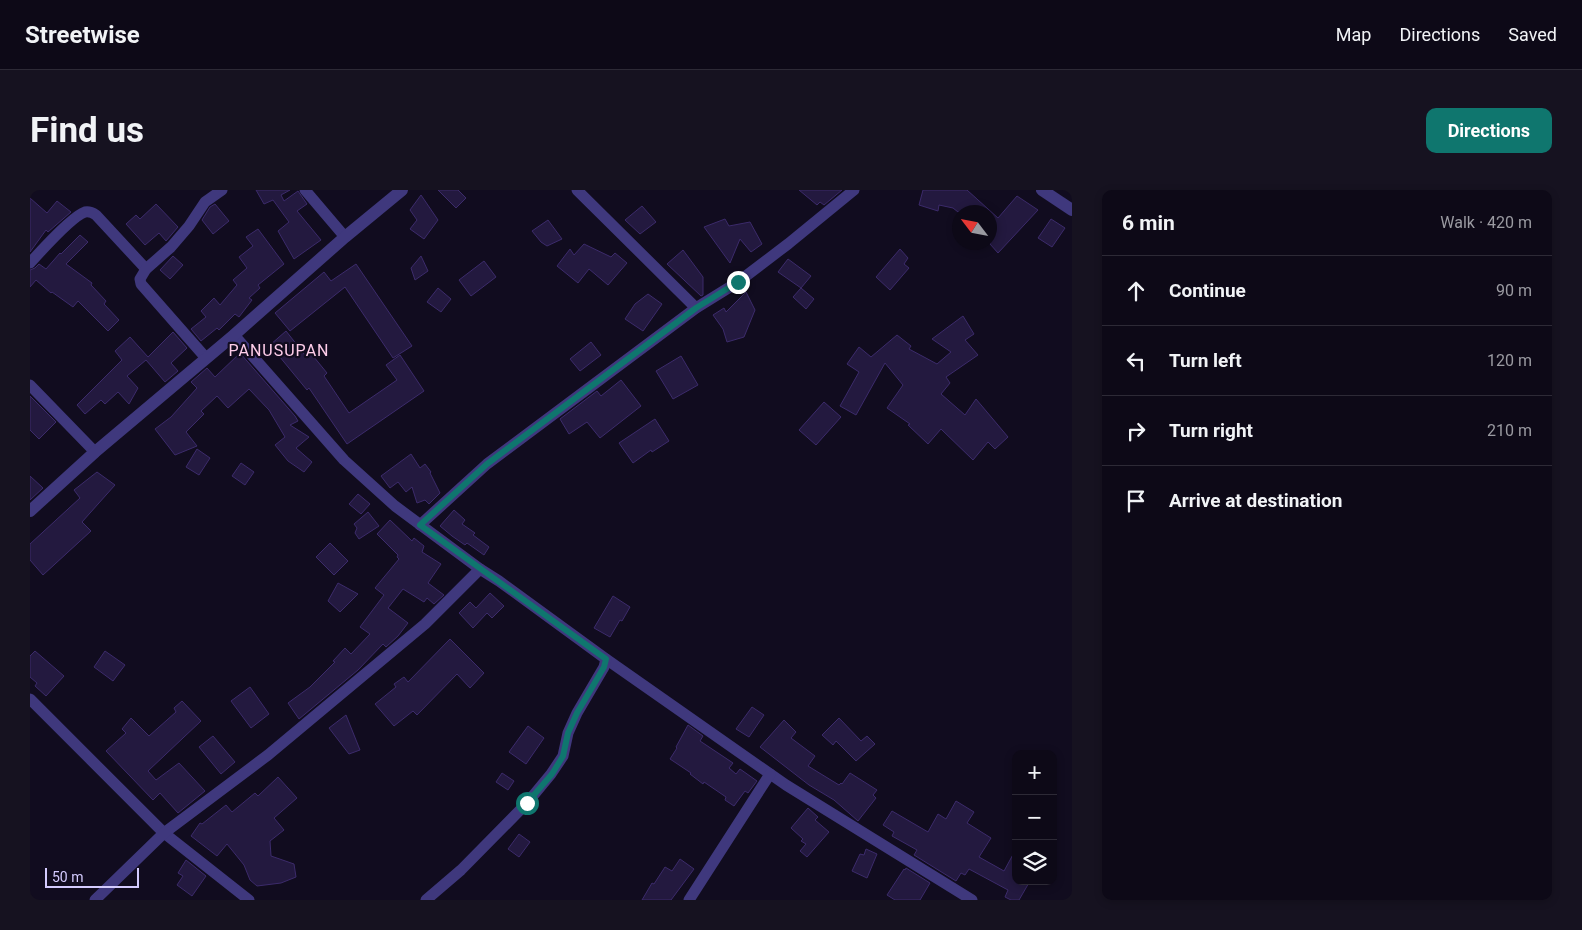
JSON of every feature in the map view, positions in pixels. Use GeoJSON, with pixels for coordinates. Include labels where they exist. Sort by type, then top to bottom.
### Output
{"type":"FeatureCollection","features":[{"type":"Feature","properties":{"kind":"street"},"geometry":{"type":"LineString","coordinates":[[206,358],[141,284],[141,276],[146,269],[171,247],[205,202],[222,190]]}},
{"type":"Feature","properties":{"kind":"street"},"geometry":{"type":"LineString","coordinates":[[305,190],[345,237]]}},
{"type":"Feature","properties":{"kind":"street"},"geometry":{"type":"LineString","coordinates":[[30,511],[95,452],[402,190]]}},
{"type":"Feature","properties":{"kind":"street"},"geometry":{"type":"LineString","coordinates":[[577,190],[696,308]]}},
{"type":"Feature","properties":{"kind":"street"},"geometry":{"type":"LineString","coordinates":[[420,525],[487,464],[696,308],[738,282],[854,190]]}},
{"type":"Feature","properties":{"kind":"street"},"geometry":{"type":"LineString","coordinates":[[1042,190],[1072,210]]}},
{"type":"Feature","properties":{"kind":"street"},"geometry":{"type":"LineString","coordinates":[[30,263],[76,218],[85,212],[91,212],[96,215],[146,269]]}},
{"type":"Feature","properties":{"kind":"street"},"geometry":{"type":"LineString","coordinates":[[234,335],[344,460],[384,498],[480,569],[770,774],[839,819],[972,900]]}},
{"type":"Feature","properties":{"kind":"street"},"geometry":{"type":"LineString","coordinates":[[30,385],[95,452]]}},
{"type":"Feature","properties":{"kind":"street"},"geometry":{"type":"LineString","coordinates":[[95,900],[164,833],[268,755],[425,624],[480,569]]}},
{"type":"Feature","properties":{"kind":"street"},"geometry":{"type":"LineString","coordinates":[[426,900],[461,870],[527,803],[552,774],[563,756],[568,733],[577,713],[604,667],[606,659]]}},
{"type":"Feature","properties":{"kind":"street"},"geometry":{"type":"LineString","coordinates":[[30,699],[164,833],[249,900]]}},
{"type":"Feature","properties":{"kind":"street"},"geometry":{"type":"LineString","coordinates":[[689,900],[770,774]]}},
{"type":"Feature","properties":{"kind":"building"},"geometry":{"type":"Polygon","coordinates":[[[256,190],[290,190],[281,195],[284,201],[298,191],[307,204],[297,211],[321,240],[294,259],[278,231],[289,222],[273,200],[264,204],[256,190]]]}},
{"type":"Feature","properties":{"kind":"building"},"geometry":{"type":"Polygon","coordinates":[[[438,190],[458,190],[466,198],[456,208],[438,190]]]}},
{"type":"Feature","properties":{"kind":"building"},"geometry":{"type":"Polygon","coordinates":[[[799,190],[842,190],[824,205],[820,202],[817,205],[799,190]]]}},
{"type":"Feature","properties":{"kind":"building"},"geometry":{"type":"Polygon","coordinates":[[[923,190],[967,190],[984,205],[952,205],[952,208],[939,205],[938,211],[919,205],[923,190]]]}},
{"type":"Feature","properties":{"kind":"building"},"geometry":{"type":"Polygon","coordinates":[[[421,195],[438,220],[424,239],[410,229],[417,220],[410,210],[421,195]]]}},
{"type":"Feature","properties":{"kind":"building"},"geometry":{"type":"Polygon","coordinates":[[[1017,196],[1038,210],[998,253],[995,250],[997,250],[997,217],[1017,196]]]}},
{"type":"Feature","properties":{"kind":"building"},"geometry":{"type":"Polygon","coordinates":[[[30,198],[47,213],[57,201],[71,212],[48,232],[46,230],[30,252],[30,198]]]}},
{"type":"Feature","properties":{"kind":"building"},"geometry":{"type":"Polygon","coordinates":[[[156,204],[178,227],[166,241],[159,233],[145,245],[126,224],[136,215],[140,219],[156,204]]]}},
{"type":"Feature","properties":{"kind":"building"},"geometry":{"type":"Polygon","coordinates":[[[215,204],[229,221],[213,234],[202,220],[210,207],[215,204]]]}},
{"type":"Feature","properties":{"kind":"building"},"geometry":{"type":"Polygon","coordinates":[[[642,206],[656,222],[640,234],[625,220],[642,206]]]}},
{"type":"Feature","properties":{"kind":"building"},"geometry":{"type":"Polygon","coordinates":[[[725,219],[729,226],[750,222],[762,244],[751,252],[740,239],[730,263],[704,227],[725,219]]]}},
{"type":"Feature","properties":{"kind":"building"},"geometry":{"type":"Polygon","coordinates":[[[1051,219],[1065,228],[1052,247],[1038,238],[1051,219]]]}},
{"type":"Feature","properties":{"kind":"building"},"geometry":{"type":"Polygon","coordinates":[[[548,220],[562,239],[547,246],[532,231],[548,220]]]}},
{"type":"Feature","properties":{"kind":"building"},"geometry":{"type":"Polygon","coordinates":[[[258,229],[284,264],[258,285],[260,288],[249,298],[252,300],[239,317],[235,314],[219,330],[217,328],[201,341],[191,329],[206,317],[201,311],[214,298],[220,305],[237,285],[233,280],[247,268],[239,257],[253,246],[246,237],[258,229]]]}},
{"type":"Feature","properties":{"kind":"building"},"geometry":{"type":"Polygon","coordinates":[[[80,235],[88,242],[66,264],[92,283],[91,285],[106,301],[104,304],[119,320],[108,331],[78,301],[73,307],[51,293],[36,280],[30,287],[30,270],[39,264],[46,269],[80,235]]]}},
{"type":"Feature","properties":{"kind":"building"},"geometry":{"type":"Polygon","coordinates":[[[584,244],[611,257],[615,253],[627,263],[608,285],[589,269],[578,283],[557,266],[570,249],[574,255],[584,244]]]}},
{"type":"Feature","properties":{"kind":"building"},"geometry":{"type":"Polygon","coordinates":[[[900,249],[908,258],[904,264],[909,268],[890,290],[876,277],[900,249]]]}},
{"type":"Feature","properties":{"kind":"building"},"geometry":{"type":"Polygon","coordinates":[[[683,250],[703,277],[703,295],[701,296],[667,264],[683,250]]]}},
{"type":"Feature","properties":{"kind":"building"},"geometry":{"type":"Polygon","coordinates":[[[173,256],[183,265],[170,279],[160,270],[173,256]]]}},
{"type":"Feature","properties":{"kind":"building"},"geometry":{"type":"Polygon","coordinates":[[[421,256],[428,271],[415,280],[411,268],[421,256]]]}},
{"type":"Feature","properties":{"kind":"building"},"geometry":{"type":"Polygon","coordinates":[[[788,259],[811,276],[801,288],[778,272],[788,259]]]}},
{"type":"Feature","properties":{"kind":"building"},"geometry":{"type":"Polygon","coordinates":[[[484,261],[496,277],[471,296],[459,280],[484,261]]]}},
{"type":"Feature","properties":{"kind":"building"},"geometry":{"type":"Polygon","coordinates":[[[356,264],[412,346],[393,358],[345,287],[290,331],[275,313],[324,272],[331,281],[356,264]]]}},
{"type":"Feature","properties":{"kind":"building"},"geometry":{"type":"Polygon","coordinates":[[[438,288],[451,299],[441,312],[427,302],[438,288]]]}},
{"type":"Feature","properties":{"kind":"building"},"geometry":{"type":"Polygon","coordinates":[[[801,288],[814,299],[806,309],[793,297],[801,288]]]}},
{"type":"Feature","properties":{"kind":"building"},"geometry":{"type":"Polygon","coordinates":[[[746,292],[755,310],[744,337],[727,342],[723,329],[713,315],[724,308],[726,312],[746,292]]]}},
{"type":"Feature","properties":{"kind":"building"},"geometry":{"type":"Polygon","coordinates":[[[648,294],[662,304],[643,331],[625,319],[635,304],[648,294]]]}},
{"type":"Feature","properties":{"kind":"building"},"geometry":{"type":"Polygon","coordinates":[[[963,316],[974,334],[965,340],[978,355],[946,377],[950,383],[941,394],[965,415],[976,399],[1008,437],[995,449],[988,442],[973,460],[941,429],[928,444],[908,425],[910,424],[887,408],[903,385],[885,363],[856,415],[840,406],[859,372],[847,364],[859,347],[871,357],[897,335],[911,346],[909,349],[937,364],[951,352],[932,339],[963,316]]]}},
{"type":"Feature","properties":{"kind":"building"},"geometry":{"type":"Polygon","coordinates":[[[286,331],[305,355],[309,351],[327,373],[324,376],[349,413],[397,380],[386,365],[400,355],[424,391],[347,444],[309,388],[307,390],[270,345],[286,331]]]}},
{"type":"Feature","properties":{"kind":"building"},"geometry":{"type":"Polygon","coordinates":[[[173,332],[187,348],[171,363],[178,371],[165,382],[146,360],[127,376],[138,388],[129,404],[118,392],[105,404],[101,400],[85,414],[77,405],[122,360],[115,351],[130,337],[148,357],[173,332]]]}},
{"type":"Feature","properties":{"kind":"building"},"geometry":{"type":"Polygon","coordinates":[[[591,342],[601,355],[580,371],[570,359],[591,342]]]}},
{"type":"Feature","properties":{"kind":"building"},"geometry":{"type":"Polygon","coordinates":[[[240,353],[295,416],[298,421],[290,425],[309,437],[296,448],[312,462],[304,472],[288,461],[275,445],[285,437],[269,410],[249,389],[228,408],[217,396],[201,411],[204,414],[186,432],[197,446],[175,455],[155,429],[171,417],[197,388],[191,382],[207,368],[215,377],[240,353]]]}},
{"type":"Feature","properties":{"kind":"building"},"geometry":{"type":"Polygon","coordinates":[[[681,356],[698,385],[673,399],[656,371],[681,356]]]}},
{"type":"Feature","properties":{"kind":"building"},"geometry":{"type":"Polygon","coordinates":[[[621,380],[641,406],[600,438],[587,422],[569,434],[560,419],[597,391],[601,396],[621,380]]]}},
{"type":"Feature","properties":{"kind":"building"},"geometry":{"type":"Polygon","coordinates":[[[30,396],[56,422],[39,439],[30,430],[30,396]]]}},
{"type":"Feature","properties":{"kind":"building"},"geometry":{"type":"Polygon","coordinates":[[[824,402],[841,417],[816,445],[799,430],[824,402]]]}},
{"type":"Feature","properties":{"kind":"building"},"geometry":{"type":"Polygon","coordinates":[[[655,419],[669,441],[652,452],[651,450],[633,463],[619,443],[655,419]]]}},
{"type":"Feature","properties":{"kind":"building"},"geometry":{"type":"Polygon","coordinates":[[[197,449],[210,458],[199,475],[186,467],[197,449]]]}},
{"type":"Feature","properties":{"kind":"building"},"geometry":{"type":"Polygon","coordinates":[[[411,454],[420,468],[425,464],[431,472],[440,493],[429,504],[425,500],[417,503],[412,487],[406,492],[398,482],[390,488],[381,476],[411,454]]]}},
{"type":"Feature","properties":{"kind":"building"},"geometry":{"type":"Polygon","coordinates":[[[241,463],[254,472],[245,485],[232,476],[241,463]]]}},
{"type":"Feature","properties":{"kind":"building"},"geometry":{"type":"Polygon","coordinates":[[[97,472],[115,485],[82,522],[91,531],[43,575],[30,560],[30,544],[80,498],[74,490],[97,472]]]}},
{"type":"Feature","properties":{"kind":"building"},"geometry":{"type":"Polygon","coordinates":[[[30,476],[43,488],[30,500],[30,476]]]}},
{"type":"Feature","properties":{"kind":"building"},"geometry":{"type":"Polygon","coordinates":[[[358,494],[370,504],[361,514],[349,504],[358,494]]]}},
{"type":"Feature","properties":{"kind":"building"},"geometry":{"type":"Polygon","coordinates":[[[454,510],[465,520],[462,524],[475,533],[473,535],[489,547],[484,555],[467,543],[465,545],[440,526],[454,510]]]}},
{"type":"Feature","properties":{"kind":"building"},"geometry":{"type":"Polygon","coordinates":[[[368,512],[379,526],[359,539],[355,533],[357,528],[354,524],[368,512]]]}},
{"type":"Feature","properties":{"kind":"building"},"geometry":{"type":"Polygon","coordinates":[[[390,520],[412,541],[414,538],[424,546],[422,552],[441,564],[428,583],[444,595],[434,604],[427,598],[424,602],[403,589],[388,608],[408,623],[398,636],[386,647],[383,644],[358,670],[299,719],[288,703],[310,687],[335,662],[333,661],[345,648],[351,654],[370,634],[360,627],[384,595],[375,588],[399,559],[398,555],[377,534],[390,520]]]}},
{"type":"Feature","properties":{"kind":"building"},"geometry":{"type":"Polygon","coordinates":[[[330,543],[348,561],[334,575],[316,557],[330,543]]]}},
{"type":"Feature","properties":{"kind":"building"},"geometry":{"type":"Polygon","coordinates":[[[338,583],[358,594],[340,612],[328,601],[338,583]]]}},
{"type":"Feature","properties":{"kind":"building"},"geometry":{"type":"Polygon","coordinates":[[[490,593],[504,606],[492,618],[487,613],[473,628],[459,613],[470,602],[476,608],[490,593]]]}},
{"type":"Feature","properties":{"kind":"building"},"geometry":{"type":"Polygon","coordinates":[[[613,596],[630,607],[610,637],[594,628],[613,596]]]}},
{"type":"Feature","properties":{"kind":"building"},"geometry":{"type":"Polygon","coordinates":[[[450,639],[484,673],[470,688],[457,674],[417,715],[413,711],[394,726],[375,704],[396,687],[394,684],[404,677],[408,682],[450,639]]]}},
{"type":"Feature","properties":{"kind":"building"},"geometry":{"type":"Polygon","coordinates":[[[35,651],[64,676],[46,696],[35,686],[37,683],[30,677],[30,656],[35,651]]]}},
{"type":"Feature","properties":{"kind":"building"},"geometry":{"type":"Polygon","coordinates":[[[105,651],[125,665],[113,681],[94,667],[105,651]]]}},
{"type":"Feature","properties":{"kind":"building"},"geometry":{"type":"Polygon","coordinates":[[[250,687],[269,714],[251,728],[231,701],[250,687]]]}},
{"type":"Feature","properties":{"kind":"building"},"geometry":{"type":"Polygon","coordinates":[[[182,701],[201,721],[148,771],[156,780],[179,763],[205,791],[178,813],[160,793],[153,800],[106,751],[126,733],[122,729],[131,718],[149,736],[176,712],[174,708],[182,701]]]}},
{"type":"Feature","properties":{"kind":"building"},"geometry":{"type":"Polygon","coordinates":[[[752,707],[764,715],[749,737],[736,729],[752,707]]]}},
{"type":"Feature","properties":{"kind":"building"},"geometry":{"type":"Polygon","coordinates":[[[346,715],[360,750],[349,754],[329,728],[346,715]]]}},
{"type":"Feature","properties":{"kind":"building"},"geometry":{"type":"Polygon","coordinates":[[[839,718],[861,741],[867,736],[875,744],[856,761],[836,741],[833,745],[822,735],[839,718]]]}},
{"type":"Feature","properties":{"kind":"building"},"geometry":{"type":"Polygon","coordinates":[[[784,720],[796,732],[791,738],[815,756],[808,766],[839,785],[842,784],[850,773],[877,790],[873,795],[876,798],[858,821],[834,800],[809,785],[760,747],[784,720]]]}},
{"type":"Feature","properties":{"kind":"building"},"geometry":{"type":"Polygon","coordinates":[[[688,725],[703,736],[700,741],[733,763],[729,768],[736,774],[740,769],[757,781],[748,793],[745,791],[734,806],[725,800],[726,797],[704,782],[703,784],[691,773],[670,759],[688,725]]]}},
{"type":"Feature","properties":{"kind":"building"},"geometry":{"type":"Polygon","coordinates":[[[528,726],[544,738],[526,764],[509,752],[528,726]]]}},
{"type":"Feature","properties":{"kind":"building"},"geometry":{"type":"Polygon","coordinates":[[[213,736],[235,762],[221,774],[199,747],[213,736]]]}},
{"type":"Feature","properties":{"kind":"building"},"geometry":{"type":"Polygon","coordinates":[[[502,773],[514,781],[508,790],[496,782],[502,773]]]}},
{"type":"Feature","properties":{"kind":"building"},"geometry":{"type":"Polygon","coordinates":[[[278,777],[297,798],[274,818],[284,830],[270,841],[271,856],[294,864],[296,877],[281,883],[257,886],[250,880],[244,865],[227,844],[217,856],[191,836],[200,823],[202,824],[226,805],[232,812],[255,793],[258,796],[278,777]]]}},
{"type":"Feature","properties":{"kind":"building"},"geometry":{"type":"Polygon","coordinates":[[[956,801],[974,812],[967,823],[991,838],[979,857],[1004,871],[1012,856],[1012,885],[1028,885],[1019,900],[1011,900],[1005,897],[1008,890],[969,869],[965,875],[961,873],[956,881],[914,855],[917,850],[892,836],[894,832],[883,825],[892,811],[928,832],[938,814],[946,819],[956,801]]]}},
{"type":"Feature","properties":{"kind":"building"},"geometry":{"type":"Polygon","coordinates":[[[808,808],[818,817],[815,820],[829,832],[807,857],[800,851],[806,844],[801,841],[803,839],[791,828],[808,808]]]}},
{"type":"Feature","properties":{"kind":"building"},"geometry":{"type":"Polygon","coordinates":[[[519,834],[530,842],[519,857],[508,849],[519,834]]]}},
{"type":"Feature","properties":{"kind":"building"},"geometry":{"type":"Polygon","coordinates":[[[866,849],[877,854],[867,878],[852,871],[860,854],[864,855],[866,849]]]}},
{"type":"Feature","properties":{"kind":"building"},"geometry":{"type":"Polygon","coordinates":[[[680,859],[694,869],[671,900],[642,900],[652,883],[654,884],[665,867],[672,871],[680,859]]]}},
{"type":"Feature","properties":{"kind":"building"},"geometry":{"type":"Polygon","coordinates":[[[186,860],[206,876],[192,896],[177,885],[183,876],[178,873],[186,860]]]}},
{"type":"Feature","properties":{"kind":"building"},"geometry":{"type":"Polygon","coordinates":[[[906,868],[930,883],[920,900],[895,900],[887,895],[906,868]]]}},
{"type":"Feature","properties":{"kind":"district","name":"PANUSUPAN"},"geometry":{"type":"Point","coordinates":[279,350]}},
{"type":"Feature","properties":{"kind":"route"},"geometry":{"type":"LineString","coordinates":[[527,803],[552,774],[563,756],[568,733],[586,695],[604,667],[606,659],[420,525],[487,464],[696,308],[738,282]]}}]}
